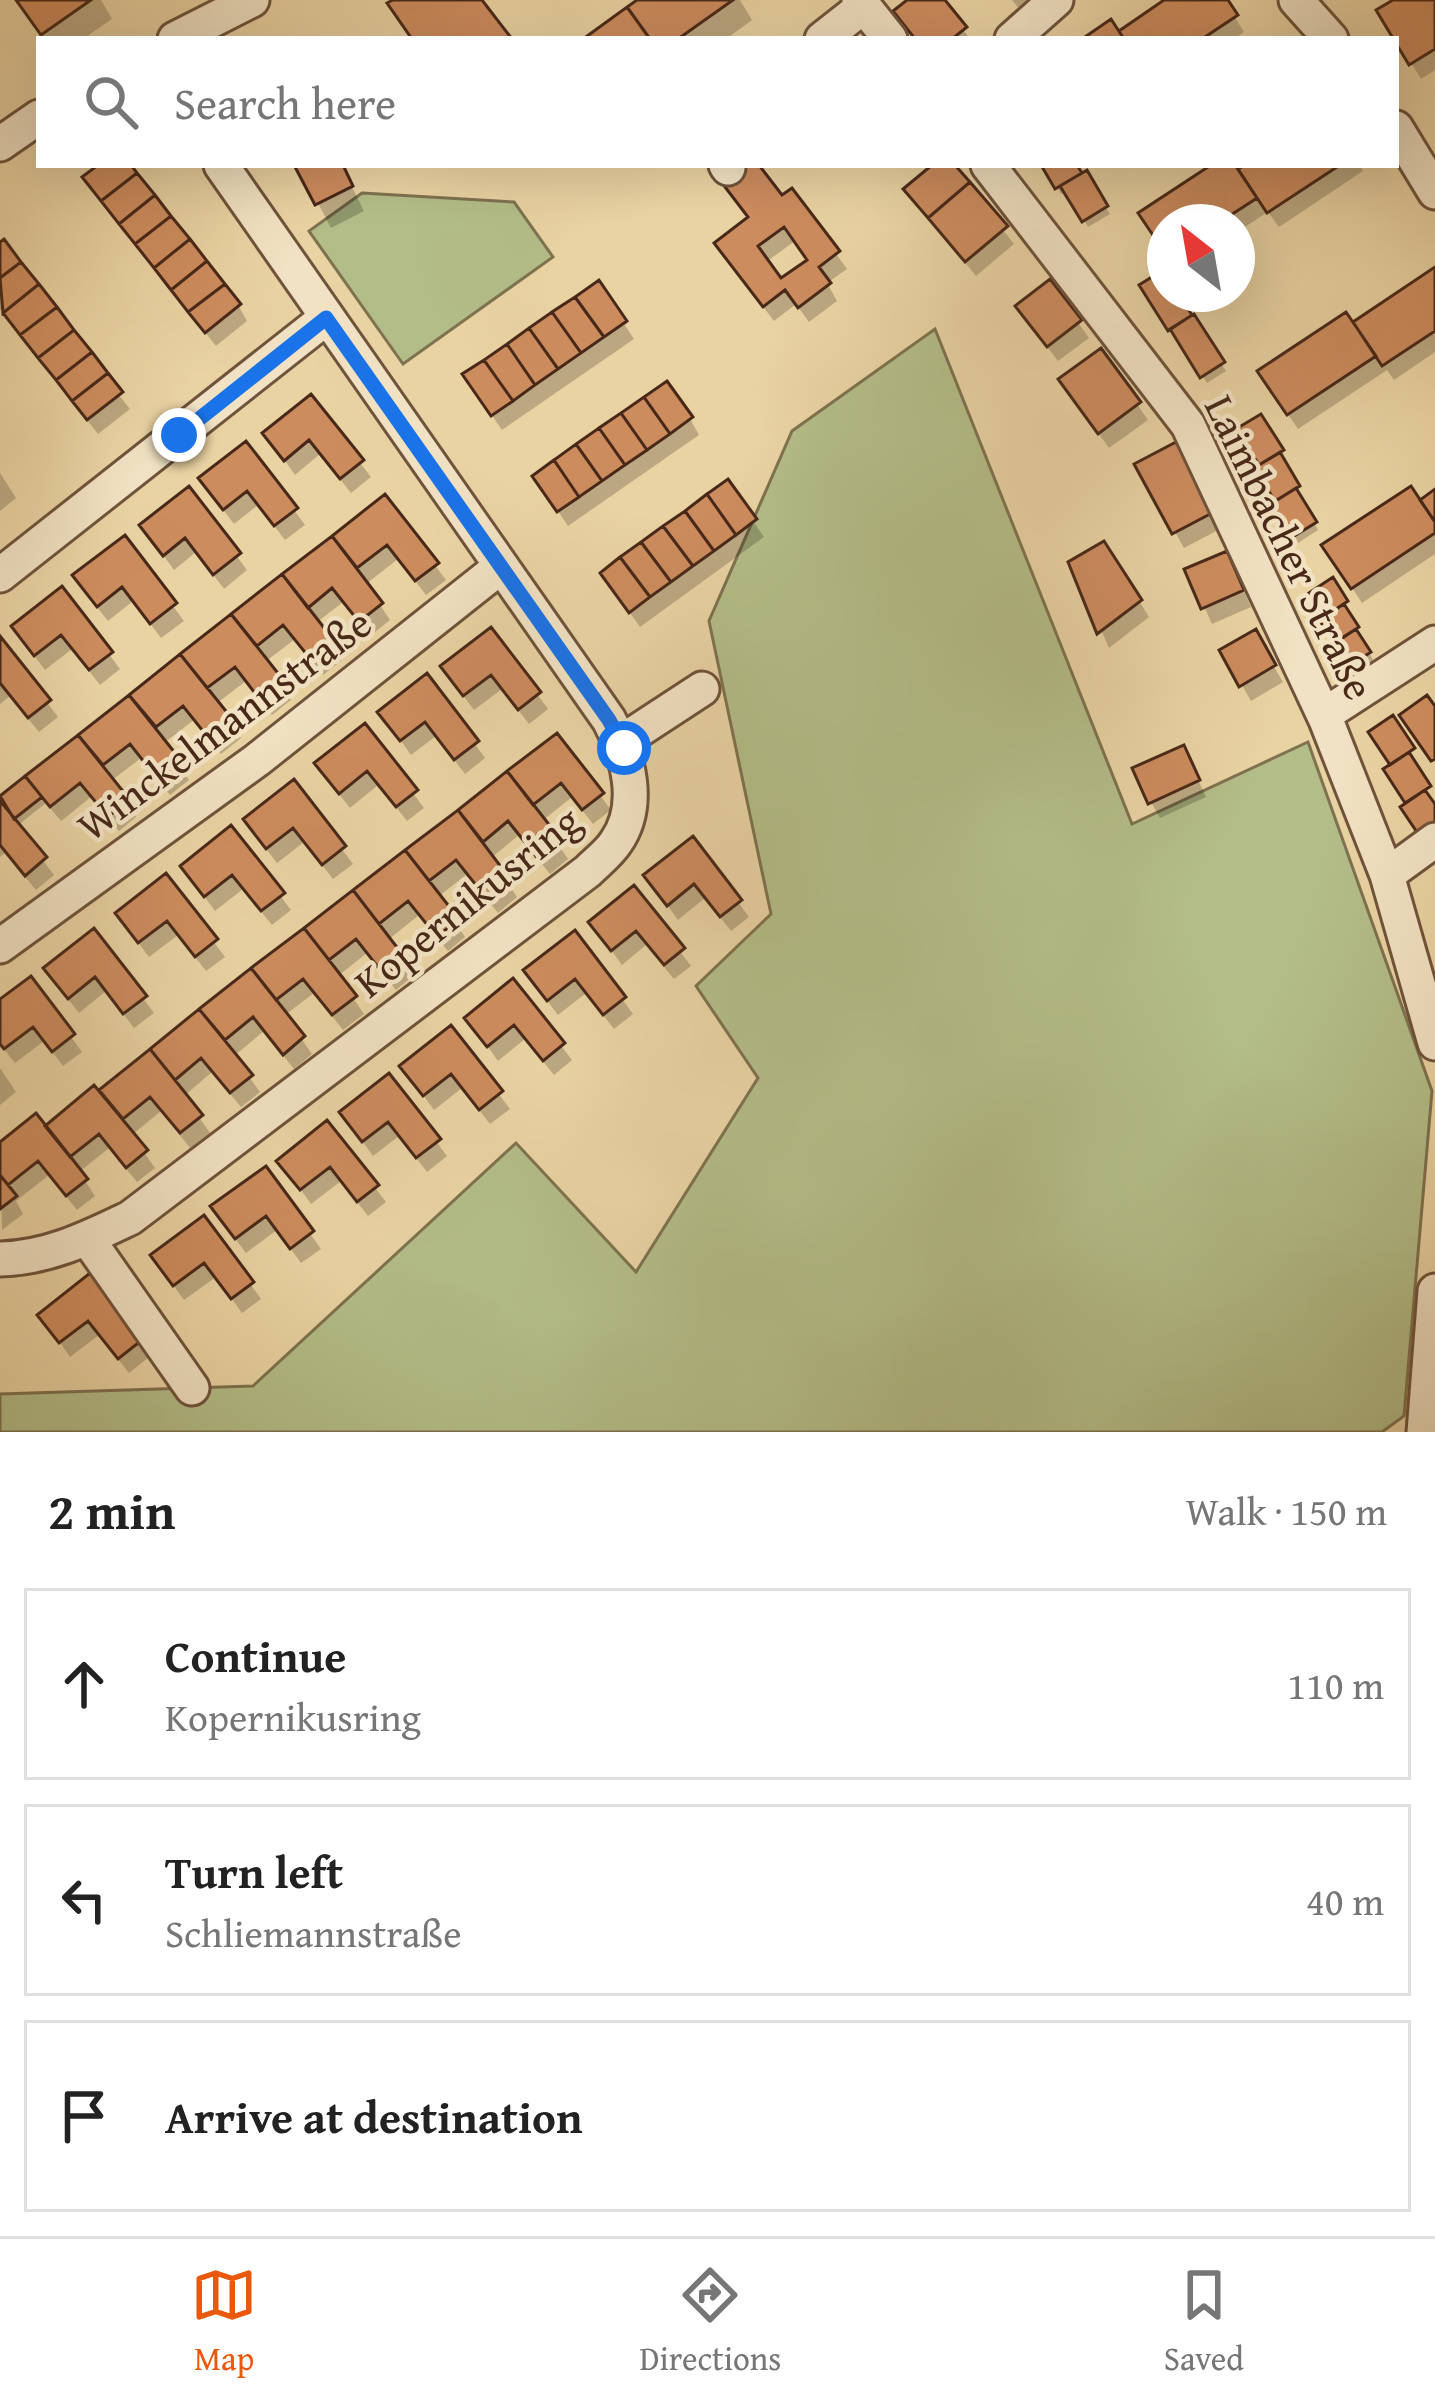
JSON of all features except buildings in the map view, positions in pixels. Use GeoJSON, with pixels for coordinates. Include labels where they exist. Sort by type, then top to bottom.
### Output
{"type":"FeatureCollection","features":[{"type":"Feature","properties":{"kind":"street"},"geometry":{"type":"LineString","coordinates":[[181,36],[251,0]]}},
{"type":"Feature","properties":{"kind":"street"},"geometry":{"type":"LineString","coordinates":[[1015,36],[1055,0]]}},
{"type":"Feature","properties":{"kind":"street"},"geometry":{"type":"LineString","coordinates":[[1296,0],[1328,36]]}},
{"type":"Feature","properties":{"kind":"street"},"geometry":{"type":"LineString","coordinates":[[825,36],[861,3],[888,36]]}},
{"type":"Feature","properties":{"kind":"street"},"geometry":{"type":"LineString","coordinates":[[0,144],[36,119]]}},
{"type":"Feature","properties":{"kind":"street"},"geometry":{"type":"LineString","coordinates":[[1399,133],[1435,192]]}},
{"type":"Feature","properties":{"kind":"street","name":"Kopernikusring"},"geometry":{"type":"LineString","coordinates":[[0,1259],[26,1258],[130,1218],[588,871],[618,841],[629,811],[630,777],[621,742],[609,720],[222,168]]}},
{"type":"Feature","properties":{"kind":"street","name":"Laimbacher Straße"},"geometry":{"type":"LineString","coordinates":[[990,168],[1188,425],[1324,715],[1387,875],[1433,1026]]}},
{"type":"Feature","properties":{"kind":"street"},"geometry":{"type":"LineString","coordinates":[[0,575],[326,318]]}},
{"type":"Feature","properties":{"kind":"street","name":"Winckelmannstraße"},"geometry":{"type":"LineString","coordinates":[[0,946],[257,760],[500,568]]}},
{"type":"Feature","properties":{"kind":"street"},"geometry":{"type":"LineString","coordinates":[[1324,715],[1435,643]]}},
{"type":"Feature","properties":{"kind":"street"},"geometry":{"type":"LineString","coordinates":[[621,742],[702,689]]}},
{"type":"Feature","properties":{"kind":"street"},"geometry":{"type":"LineString","coordinates":[[1387,875],[1435,840]]}},
{"type":"Feature","properties":{"kind":"street"},"geometry":{"type":"LineString","coordinates":[[87,1238],[192,1388]]}},
{"type":"Feature","properties":{"kind":"street"},"geometry":{"type":"LineString","coordinates":[[1424,1432],[1435,1291]]}},
{"type":"Feature","properties":{"kind":"green space"},"geometry":{"type":"Polygon","coordinates":[[[362,193],[514,202],[553,257],[403,364],[309,231],[362,193]]]}},
{"type":"Feature","properties":{"kind":"green space"},"geometry":{"type":"Polygon","coordinates":[[[935,329],[1132,824],[1308,742],[1432,1091],[1404,1416],[1382,1432],[0,1432],[0,1394],[253,1386],[516,1143],[636,1272],[758,1078],[696,986],[771,914],[709,621],[792,431],[935,329]]]}},
{"type":"Feature","properties":{"kind":"route"},"geometry":{"type":"LineString","coordinates":[[179,435],[326,318],[609,720],[624,748]]}}]}
